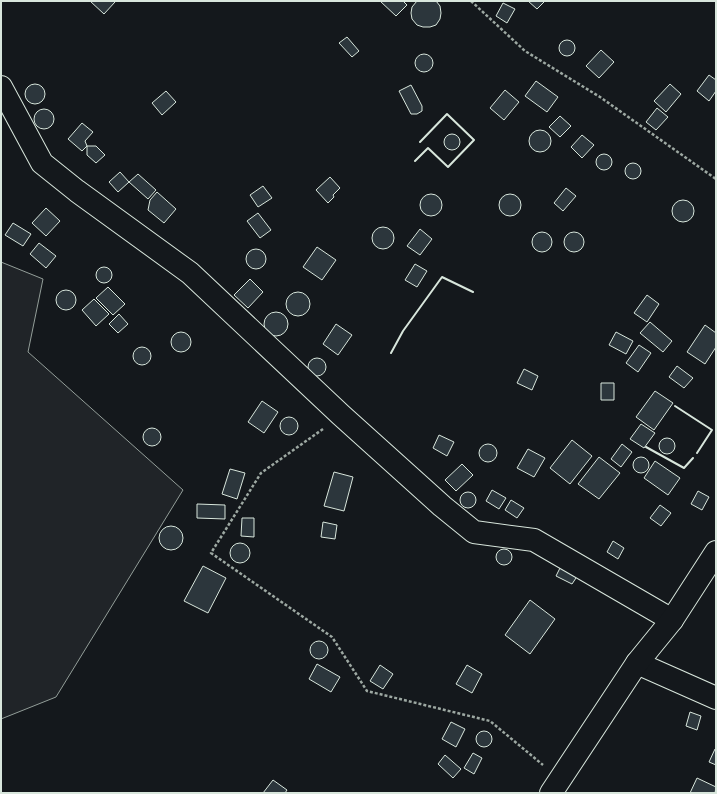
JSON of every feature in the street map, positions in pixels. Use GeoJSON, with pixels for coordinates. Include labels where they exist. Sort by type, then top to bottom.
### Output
{"type":"FeatureCollection","features":[{"type":"Feature","properties":{"kind":"street"},"geometry":{"type":"LineString","coordinates":[[1,87],[42,164],[190,273],[341,415],[442,506],[474,532],[534,540],[672,620]]}},
{"type":"Feature","properties":{"kind":"street"},"geometry":{"type":"LineString","coordinates":[[556,786],[637,663],[672,620],[716,552]]}},
{"type":"Feature","properties":{"kind":"street"},"geometry":{"type":"LineString","coordinates":[[637,663],[716,698]]}},
{"type":"Feature","properties":{"kind":"path"},"geometry":{"type":"LineString","coordinates":[[470,1],[525,51],[600,97],[716,179]]}},
{"type":"Feature","properties":{"kind":"path"},"geometry":{"type":"LineString","coordinates":[[341,415],[261,473],[211,553],[332,637],[367,691],[490,721],[556,786]]}},
{"type":"Feature","properties":{"kind":"shaded area"},"geometry":{"type":"Polygon","coordinates":[[[1,262],[43,279],[28,352],[183,490],[56,697],[1,719],[1,262]]]}},
{"type":"Feature","properties":{"kind":"building"},"geometry":{"type":"Polygon","coordinates":[[[90,1],[114,1],[115,2],[104,14],[90,1]]]}},
{"type":"Feature","properties":{"kind":"building"},"geometry":{"type":"Polygon","coordinates":[[[380,1],[403,1],[407,5],[396,16],[380,1]]]}},
{"type":"Feature","properties":{"kind":"building"},"geometry":{"type":"Polygon","coordinates":[[[417,1],[436,1],[440,6],[440,19],[436,25],[423,27],[417,25],[412,19],[412,7],[417,1]]]}},
{"type":"Feature","properties":{"kind":"building"},"geometry":{"type":"Polygon","coordinates":[[[528,1],[545,1],[537,9],[528,1]]]}},
{"type":"Feature","properties":{"kind":"building"},"geometry":{"type":"Polygon","coordinates":[[[503,3],[515,9],[507,23],[496,16],[503,3]]]}},
{"type":"Feature","properties":{"kind":"building"},"geometry":{"type":"Polygon","coordinates":[[[347,37],[359,51],[352,57],[339,43],[347,37]]]}},
{"type":"Feature","properties":{"kind":"building"},"geometry":{"type":"Polygon","coordinates":[[[567,40],[573,42],[575,48],[573,54],[567,56],[561,54],[559,48],[561,42],[567,40]]]}},
{"type":"Feature","properties":{"kind":"building"},"geometry":{"type":"Polygon","coordinates":[[[601,50],[614,62],[599,78],[586,66],[601,50]]]}},
{"type":"Feature","properties":{"kind":"building"},"geometry":{"type":"Polygon","coordinates":[[[420,54],[428,54],[433,59],[431,70],[428,72],[420,72],[415,67],[415,59],[420,54]]]}},
{"type":"Feature","properties":{"kind":"building"},"geometry":{"type":"Polygon","coordinates":[[[709,75],[716,80],[716,91],[709,101],[697,91],[709,75]]]}},
{"type":"Feature","properties":{"kind":"building"},"geometry":{"type":"Polygon","coordinates":[[[536,81],[558,97],[547,112],[525,96],[536,81]]]}},
{"type":"Feature","properties":{"kind":"building"},"geometry":{"type":"Polygon","coordinates":[[[31,84],[39,84],[45,90],[45,98],[39,104],[31,104],[25,98],[25,90],[31,84]]]}},
{"type":"Feature","properties":{"kind":"building"},"geometry":{"type":"Polygon","coordinates":[[[670,84],[681,94],[666,112],[654,101],[670,84]]]}},
{"type":"Feature","properties":{"kind":"building"},"geometry":{"type":"Polygon","coordinates":[[[411,85],[422,106],[422,111],[417,114],[411,114],[399,91],[411,85]]]}},
{"type":"Feature","properties":{"kind":"building"},"geometry":{"type":"Polygon","coordinates":[[[505,90],[519,102],[504,120],[490,108],[505,90]]]}},
{"type":"Feature","properties":{"kind":"building"},"geometry":{"type":"Polygon","coordinates":[[[166,91],[176,102],[162,115],[152,103],[166,91]]]}},
{"type":"Feature","properties":{"kind":"building"},"geometry":{"type":"Polygon","coordinates":[[[657,108],[668,117],[656,130],[646,122],[657,108]]]}},
{"type":"Feature","properties":{"kind":"building"},"geometry":{"type":"Polygon","coordinates":[[[40,109],[48,109],[54,115],[54,123],[48,129],[40,129],[34,123],[34,115],[40,109]]]}},
{"type":"Feature","properties":{"kind":"building"},"geometry":{"type":"Polygon","coordinates":[[[560,116],[571,126],[560,137],[549,127],[560,116]]]}},
{"type":"Feature","properties":{"kind":"building"},"geometry":{"type":"Polygon","coordinates":[[[82,123],[93,132],[85,141],[87,146],[82,151],[68,139],[82,123]]]}},
{"type":"Feature","properties":{"kind":"building"},"geometry":{"type":"Polygon","coordinates":[[[540,130],[548,133],[551,141],[548,149],[540,152],[532,149],[529,141],[532,133],[540,130]]]}},
{"type":"Feature","properties":{"kind":"building"},"geometry":{"type":"Polygon","coordinates":[[[449,134],[455,134],[460,139],[458,148],[455,150],[449,150],[444,145],[444,139],[449,134]]]}},
{"type":"Feature","properties":{"kind":"building"},"geometry":{"type":"Polygon","coordinates":[[[582,135],[594,145],[582,158],[571,147],[582,135]]]}},
{"type":"Feature","properties":{"kind":"building"},"geometry":{"type":"Polygon","coordinates":[[[87,146],[96,146],[105,155],[96,163],[87,155],[87,146]]]}},
{"type":"Feature","properties":{"kind":"building"},"geometry":{"type":"Polygon","coordinates":[[[601,154],[607,154],[612,159],[610,168],[607,170],[601,170],[596,165],[596,159],[601,154]]]}},
{"type":"Feature","properties":{"kind":"building"},"geometry":{"type":"Polygon","coordinates":[[[630,163],[636,163],[641,168],[639,177],[636,179],[630,179],[625,174],[625,168],[630,163]]]}},
{"type":"Feature","properties":{"kind":"building"},"geometry":{"type":"Polygon","coordinates":[[[120,172],[129,182],[118,192],[109,182],[120,172]]]}},
{"type":"Feature","properties":{"kind":"building"},"geometry":{"type":"Polygon","coordinates":[[[138,174],[156,190],[148,199],[129,182],[138,174]]]}},
{"type":"Feature","properties":{"kind":"building"},"geometry":{"type":"Polygon","coordinates":[[[330,177],[340,188],[328,203],[316,190],[330,177]]]}},
{"type":"Feature","properties":{"kind":"building"},"geometry":{"type":"Polygon","coordinates":[[[263,186],[272,198],[258,207],[250,195],[263,186]]]}},
{"type":"Feature","properties":{"kind":"building"},"geometry":{"type":"Polygon","coordinates":[[[566,188],[576,196],[563,211],[554,203],[566,188]]]}},
{"type":"Feature","properties":{"kind":"building"},"geometry":{"type":"Polygon","coordinates":[[[157,192],[176,209],[164,223],[148,210],[150,200],[157,192]]]}},
{"type":"Feature","properties":{"kind":"building"},"geometry":{"type":"Polygon","coordinates":[[[431,194],[439,197],[442,205],[439,213],[431,216],[423,213],[420,205],[423,197],[431,194]]]}},
{"type":"Feature","properties":{"kind":"building"},"geometry":{"type":"Polygon","coordinates":[[[510,194],[518,197],[521,205],[518,213],[510,216],[502,213],[499,205],[502,197],[510,194]]]}},
{"type":"Feature","properties":{"kind":"building"},"geometry":{"type":"Polygon","coordinates":[[[683,200],[691,203],[694,211],[691,219],[683,222],[675,219],[672,211],[675,203],[683,200]]]}},
{"type":"Feature","properties":{"kind":"building"},"geometry":{"type":"Polygon","coordinates":[[[46,208],[60,221],[46,236],[32,223],[46,208]]]}},
{"type":"Feature","properties":{"kind":"building"},"geometry":{"type":"Polygon","coordinates":[[[258,213],[271,230],[260,238],[247,221],[258,213]]]}},
{"type":"Feature","properties":{"kind":"building"},"geometry":{"type":"Polygon","coordinates":[[[13,223],[31,234],[23,246],[5,235],[13,223]]]}},
{"type":"Feature","properties":{"kind":"building"},"geometry":{"type":"Polygon","coordinates":[[[379,227],[387,227],[394,234],[394,242],[387,249],[379,249],[372,242],[372,234],[379,227]]]}},
{"type":"Feature","properties":{"kind":"building"},"geometry":{"type":"Polygon","coordinates":[[[420,229],[432,239],[420,255],[407,246],[420,229]]]}},
{"type":"Feature","properties":{"kind":"building"},"geometry":{"type":"Polygon","coordinates":[[[542,232],[549,235],[552,242],[549,249],[542,252],[535,249],[532,242],[535,235],[542,232]]]}},
{"type":"Feature","properties":{"kind":"building"},"geometry":{"type":"Polygon","coordinates":[[[574,232],[581,235],[584,242],[581,249],[574,252],[567,249],[564,242],[567,235],[574,232]]]}},
{"type":"Feature","properties":{"kind":"building"},"geometry":{"type":"Polygon","coordinates":[[[39,243],[56,256],[46,268],[30,254],[39,243]]]}},
{"type":"Feature","properties":{"kind":"building"},"geometry":{"type":"Polygon","coordinates":[[[317,247],[336,260],[322,280],[303,267],[317,247]]]}},
{"type":"Feature","properties":{"kind":"building"},"geometry":{"type":"Polygon","coordinates":[[[256,249],[263,252],[266,259],[263,266],[256,269],[249,266],[246,259],[249,252],[256,249]]]}},
{"type":"Feature","properties":{"kind":"building"},"geometry":{"type":"Polygon","coordinates":[[[415,264],[427,271],[417,287],[405,280],[415,264]]]}},
{"type":"Feature","properties":{"kind":"building"},"geometry":{"type":"Polygon","coordinates":[[[104,267],[110,269],[112,275],[110,281],[104,283],[98,281],[96,275],[98,269],[104,267]]]}},
{"type":"Feature","properties":{"kind":"building"},"geometry":{"type":"Polygon","coordinates":[[[250,279],[263,292],[248,308],[234,295],[250,279]]]}},
{"type":"Feature","properties":{"kind":"building"},"geometry":{"type":"Polygon","coordinates":[[[108,287],[125,304],[113,315],[96,298],[108,287]]]}},
{"type":"Feature","properties":{"kind":"building"},"geometry":{"type":"Polygon","coordinates":[[[62,290],[70,290],[76,296],[76,304],[70,310],[62,310],[56,304],[56,296],[62,290]]]}},
{"type":"Feature","properties":{"kind":"building"},"geometry":{"type":"Polygon","coordinates":[[[298,292],[306,296],[310,304],[306,312],[298,316],[290,312],[286,304],[290,296],[298,292]]]}},
{"type":"Feature","properties":{"kind":"building"},"geometry":{"type":"Polygon","coordinates":[[[647,295],[659,304],[647,322],[634,313],[647,295]]]}},
{"type":"Feature","properties":{"kind":"building"},"geometry":{"type":"Polygon","coordinates":[[[94,299],[109,314],[96,326],[82,310],[94,299]]]}},
{"type":"Feature","properties":{"kind":"building"},"geometry":{"type":"Polygon","coordinates":[[[276,312],[284,316],[288,324],[284,332],[276,336],[268,332],[264,324],[268,316],[276,312]]]}},
{"type":"Feature","properties":{"kind":"building"},"geometry":{"type":"Polygon","coordinates":[[[119,314],[128,324],[118,333],[109,324],[119,314]]]}},
{"type":"Feature","properties":{"kind":"building"},"geometry":{"type":"Polygon","coordinates":[[[650,322],[672,341],[663,352],[640,333],[650,322]]]}},
{"type":"Feature","properties":{"kind":"building"},"geometry":{"type":"Polygon","coordinates":[[[336,324],[352,335],[338,355],[323,344],[336,324]]]}},
{"type":"Feature","properties":{"kind":"building"},"geometry":{"type":"Polygon","coordinates":[[[705,325],[716,333],[716,347],[705,364],[687,352],[705,325]]]}},
{"type":"Feature","properties":{"kind":"building"},"geometry":{"type":"Polygon","coordinates":[[[181,332],[188,335],[191,342],[188,349],[181,352],[174,349],[171,342],[174,335],[181,332]]]}},
{"type":"Feature","properties":{"kind":"building"},"geometry":{"type":"Polygon","coordinates":[[[616,332],[633,341],[626,354],[609,345],[616,332]]]}},
{"type":"Feature","properties":{"kind":"building"},"geometry":{"type":"Polygon","coordinates":[[[639,345],[651,353],[638,372],[626,363],[639,345]]]}},
{"type":"Feature","properties":{"kind":"building"},"geometry":{"type":"Polygon","coordinates":[[[138,347],[146,347],[151,352],[149,363],[146,365],[138,365],[133,360],[133,352],[138,347]]]}},
{"type":"Feature","properties":{"kind":"building"},"geometry":{"type":"Polygon","coordinates":[[[317,358],[323,361],[326,367],[323,373],[317,376],[311,373],[308,367],[311,361],[317,358]]]}},
{"type":"Feature","properties":{"kind":"building"},"geometry":{"type":"Polygon","coordinates":[[[677,366],[693,378],[684,388],[669,377],[677,366]]]}},
{"type":"Feature","properties":{"kind":"building"},"geometry":{"type":"Polygon","coordinates":[[[524,369],[538,376],[532,390],[517,383],[524,369]]]}},
{"type":"Feature","properties":{"kind":"building"},"geometry":{"type":"Polygon","coordinates":[[[601,383],[614,383],[614,400],[601,400],[601,383]]]}},
{"type":"Feature","properties":{"kind":"building"},"geometry":{"type":"Polygon","coordinates":[[[655,391],[673,403],[654,430],[636,417],[655,391]]]}},
{"type":"Feature","properties":{"kind":"building"},"geometry":{"type":"Polygon","coordinates":[[[262,401],[278,412],[264,433],[248,422],[262,401]]]}},
{"type":"Feature","properties":{"kind":"building"},"geometry":{"type":"Polygon","coordinates":[[[289,417],[295,420],[298,426],[295,432],[289,435],[283,432],[280,426],[283,420],[289,417]]]}},
{"type":"Feature","properties":{"kind":"building"},"geometry":{"type":"Polygon","coordinates":[[[641,424],[655,433],[644,448],[630,439],[641,424]]]}},
{"type":"Feature","properties":{"kind":"building"},"geometry":{"type":"Polygon","coordinates":[[[148,428],[156,428],[161,433],[159,444],[156,446],[148,446],[143,441],[143,433],[148,428]]]}},
{"type":"Feature","properties":{"kind":"building"},"geometry":{"type":"Polygon","coordinates":[[[439,435],[454,442],[447,456],[433,448],[439,435]]]}},
{"type":"Feature","properties":{"kind":"building"},"geometry":{"type":"Polygon","coordinates":[[[667,438],[674,443],[675,446],[670,453],[667,454],[660,449],[659,446],[664,439],[667,438]]]}},
{"type":"Feature","properties":{"kind":"building"},"geometry":{"type":"Polygon","coordinates":[[[572,440],[592,456],[570,484],[550,468],[572,440]]]}},
{"type":"Feature","properties":{"kind":"building"},"geometry":{"type":"Polygon","coordinates":[[[488,444],[494,447],[497,453],[494,459],[488,462],[482,459],[479,453],[482,447],[488,444]]]}},
{"type":"Feature","properties":{"kind":"building"},"geometry":{"type":"Polygon","coordinates":[[[622,444],[632,452],[621,467],[611,459],[622,444]]]}},
{"type":"Feature","properties":{"kind":"building"},"geometry":{"type":"Polygon","coordinates":[[[528,449],[545,458],[534,477],[517,468],[528,449]]]}},
{"type":"Feature","properties":{"kind":"building"},"geometry":{"type":"Polygon","coordinates":[[[599,457],[620,473],[599,499],[578,484],[599,457]]]}},
{"type":"Feature","properties":{"kind":"building"},"geometry":{"type":"Polygon","coordinates":[[[641,457],[648,462],[649,465],[644,472],[641,473],[634,468],[633,465],[638,458],[641,457]]]}},
{"type":"Feature","properties":{"kind":"building"},"geometry":{"type":"Polygon","coordinates":[[[655,461],[680,478],[668,495],[644,478],[655,461]]]}},
{"type":"Feature","properties":{"kind":"building"},"geometry":{"type":"Polygon","coordinates":[[[462,464],[473,475],[456,491],[445,480],[462,464]]]}},
{"type":"Feature","properties":{"kind":"building"},"geometry":{"type":"Polygon","coordinates":[[[230,469],[245,473],[237,499],[222,494],[230,469]]]}},
{"type":"Feature","properties":{"kind":"building"},"geometry":{"type":"Polygon","coordinates":[[[334,472],[353,477],[344,511],[324,506],[334,472]]]}},
{"type":"Feature","properties":{"kind":"building"},"geometry":{"type":"Polygon","coordinates":[[[492,490],[506,498],[499,509],[486,501],[492,490]]]}},
{"type":"Feature","properties":{"kind":"building"},"geometry":{"type":"Polygon","coordinates":[[[698,491],[709,497],[702,510],[691,504],[698,491]]]}},
{"type":"Feature","properties":{"kind":"building"},"geometry":{"type":"Polygon","coordinates":[[[468,492],[474,494],[476,500],[474,506],[468,508],[462,506],[460,500],[462,494],[468,492]]]}},
{"type":"Feature","properties":{"kind":"building"},"geometry":{"type":"Polygon","coordinates":[[[511,500],[524,508],[517,518],[505,510],[511,500]]]}},
{"type":"Feature","properties":{"kind":"building"},"geometry":{"type":"Polygon","coordinates":[[[197,504],[225,505],[225,519],[197,518],[197,504]]]}},
{"type":"Feature","properties":{"kind":"building"},"geometry":{"type":"Polygon","coordinates":[[[660,505],[671,513],[661,526],[650,518],[660,505]]]}},
{"type":"Feature","properties":{"kind":"building"},"geometry":{"type":"Polygon","coordinates":[[[242,518],[254,518],[254,537],[241,536],[242,518]]]}},
{"type":"Feature","properties":{"kind":"building"},"geometry":{"type":"Polygon","coordinates":[[[323,522],[337,525],[335,539],[321,537],[323,522]]]}},
{"type":"Feature","properties":{"kind":"building"},"geometry":{"type":"Polygon","coordinates":[[[171,526],[180,529],[183,538],[180,547],[171,550],[162,547],[159,538],[162,529],[171,526]]]}},
{"type":"Feature","properties":{"kind":"building"},"geometry":{"type":"Polygon","coordinates":[[[613,541],[624,548],[618,559],[607,552],[613,541]]]}},
{"type":"Feature","properties":{"kind":"building"},"geometry":{"type":"Polygon","coordinates":[[[240,543],[247,546],[250,553],[247,560],[240,563],[233,560],[230,553],[233,546],[240,543]]]}},
{"type":"Feature","properties":{"kind":"building"},"geometry":{"type":"Polygon","coordinates":[[[504,549],[511,554],[512,557],[507,564],[504,565],[497,560],[496,557],[501,550],[504,549]]]}},
{"type":"Feature","properties":{"kind":"building"},"geometry":{"type":"Polygon","coordinates":[[[203,566],[226,578],[208,613],[184,601],[203,566]]]}},
{"type":"Feature","properties":{"kind":"building"},"geometry":{"type":"Polygon","coordinates":[[[561,566],[578,575],[572,584],[556,576],[561,566]]]}},
{"type":"Feature","properties":{"kind":"building"},"geometry":{"type":"Polygon","coordinates":[[[530,600],[555,619],[530,654],[505,635],[530,600]]]}},
{"type":"Feature","properties":{"kind":"building"},"geometry":{"type":"Polygon","coordinates":[[[315,641],[323,641],[328,646],[326,657],[323,659],[315,659],[310,654],[310,646],[315,641]]]}},
{"type":"Feature","properties":{"kind":"building"},"geometry":{"type":"Polygon","coordinates":[[[317,664],[340,677],[331,692],[309,679],[317,664]]]}},
{"type":"Feature","properties":{"kind":"building"},"geometry":{"type":"Polygon","coordinates":[[[380,665],[393,674],[383,689],[370,681],[380,665]]]}},
{"type":"Feature","properties":{"kind":"building"},"geometry":{"type":"Polygon","coordinates":[[[467,665],[482,674],[472,693],[456,684],[467,665]]]}},
{"type":"Feature","properties":{"kind":"building"},"geometry":{"type":"Polygon","coordinates":[[[690,712],[701,716],[697,730],[686,726],[690,712]]]}},
{"type":"Feature","properties":{"kind":"building"},"geometry":{"type":"Polygon","coordinates":[[[451,722],[465,729],[456,747],[442,739],[451,722]]]}},
{"type":"Feature","properties":{"kind":"building"},"geometry":{"type":"Polygon","coordinates":[[[484,731],[490,733],[492,739],[490,745],[484,747],[478,745],[476,739],[478,733],[484,731]]]}},
{"type":"Feature","properties":{"kind":"building"},"geometry":{"type":"Polygon","coordinates":[[[715,749],[716,750],[716,765],[709,762],[715,749]]]}},
{"type":"Feature","properties":{"kind":"building"},"geometry":{"type":"Polygon","coordinates":[[[473,753],[482,758],[474,774],[464,768],[473,753]]]}},
{"type":"Feature","properties":{"kind":"building"},"geometry":{"type":"Polygon","coordinates":[[[445,755],[461,769],[453,778],[438,764],[445,755]]]}},
{"type":"Feature","properties":{"kind":"building"},"geometry":{"type":"Polygon","coordinates":[[[697,778],[716,787],[715,793],[690,793],[697,778]]]}},
{"type":"Feature","properties":{"kind":"building"},"geometry":{"type":"Polygon","coordinates":[[[273,780],[287,790],[285,793],[263,793],[273,780]]]}},
{"type":"Feature","properties":{"kind":"wall"},"geometry":{"type":"LineString","coordinates":[[415,161],[428,148],[448,167],[474,140],[447,114],[420,142]]}},
{"type":"Feature","properties":{"kind":"wall"},"geometry":{"type":"LineString","coordinates":[[391,353],[403,331],[442,277],[473,292]]}},
{"type":"Feature","properties":{"kind":"wall"},"geometry":{"type":"LineString","coordinates":[[675,406],[712,430],[697,453]]}},
{"type":"Feature","properties":{"kind":"wall"},"geometry":{"type":"LineString","coordinates":[[646,447],[684,468],[693,458]]}}]}
